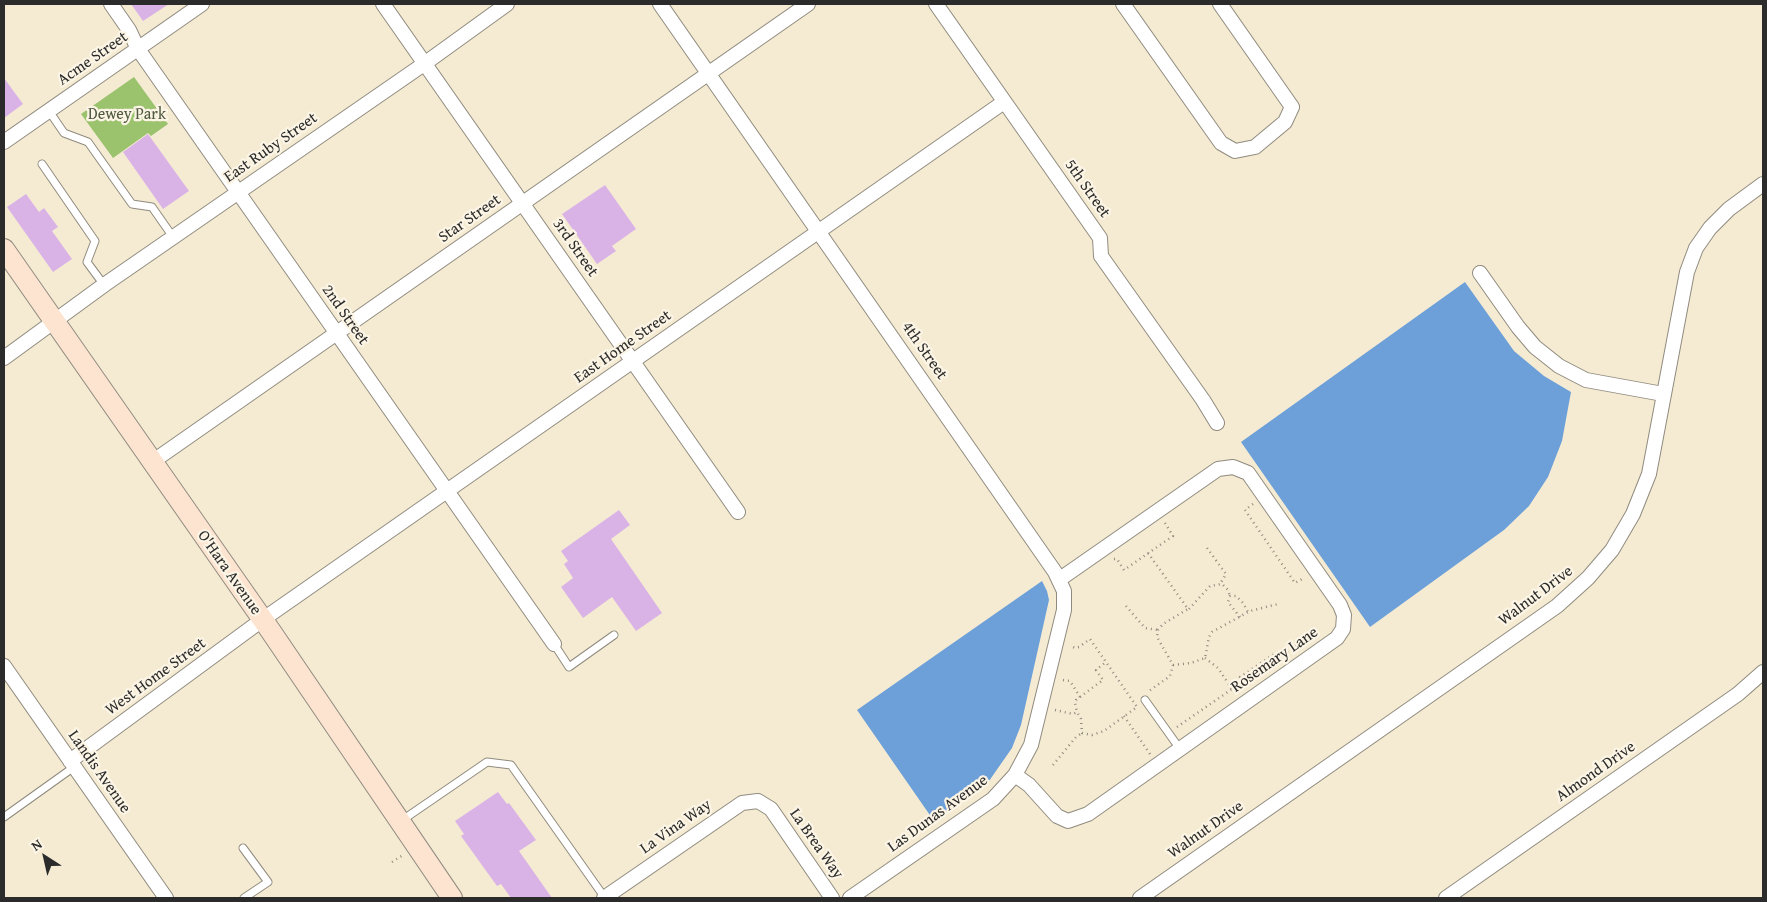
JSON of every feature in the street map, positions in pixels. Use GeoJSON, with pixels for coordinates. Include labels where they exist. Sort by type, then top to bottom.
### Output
{"type":"FeatureCollection","features":[{"type":"Feature","properties":{"kind":"main road","name":"O'Hara Avenue"},"geometry":{"type":"LineString","coordinates":[[4,249],[401,821],[452,898]]}},
{"type":"Feature","properties":{"kind":"street","name":"2nd Street"},"geometry":{"type":"LineString","coordinates":[[110,4],[129,30],[138,49],[554,644]]}},
{"type":"Feature","properties":{"kind":"street","name":"Acme Street"},"geometry":{"type":"LineString","coordinates":[[4,142],[202,4]]}},
{"type":"Feature","properties":{"kind":"street","name":"3rd Street"},"geometry":{"type":"LineString","coordinates":[[383,4],[738,512]]}},
{"type":"Feature","properties":{"kind":"street","name":"East Ruby Street"},"geometry":{"type":"LineString","coordinates":[[4,358],[104,285],[424,64],[507,4]]}},
{"type":"Feature","properties":{"kind":"street","name":"4th Street"},"geometry":{"type":"LineString","coordinates":[[660,4],[1060,579],[1064,591],[1064,610],[1032,745]]}},
{"type":"Feature","properties":{"kind":"street","name":"Star Street"},"geometry":{"type":"LineString","coordinates":[[152,462],[808,4]]}},
{"type":"Feature","properties":{"kind":"street","name":"5th Street"},"geometry":{"type":"LineString","coordinates":[[936,4],[1100,238],[1101,256],[1203,400],[1216,423]]}},
{"type":"Feature","properties":{"kind":"street"},"geometry":{"type":"LineString","coordinates":[[1123,4],[1221,143],[1234,151],[1255,147],[1285,122],[1292,107],[1220,4]]}},
{"type":"Feature","properties":{"kind":"street","name":"East Home Street"},"geometry":{"type":"LineString","coordinates":[[262,620],[1004,102]]}},
{"type":"Feature","properties":{"kind":"street","name":"Walnut Drive"},"geometry":{"type":"LineString","coordinates":[[1140,898],[1556,606],[1588,578],[1612,550],[1633,514],[1649,474],[1687,272],[1696,248],[1710,228],[1730,208],[1763,184]]}},
{"type":"Feature","properties":{"kind":"street"},"geometry":{"type":"LineString","coordinates":[[1480,274],[1535,348],[1559,366],[1586,380],[1663,394]]}},
{"type":"Feature","properties":{"kind":"street","name":"Rosemary Lane"},"geometry":{"type":"LineString","coordinates":[[1015,775],[1029,785],[1057,816],[1068,821],[1088,814],[1337,638],[1343,630],[1344,615],[1340,605],[1248,473],[1233,467],[1218,469],[1060,579]]}},
{"type":"Feature","properties":{"kind":"street","name":"West Home Street"},"geometry":{"type":"LineString","coordinates":[[72,764],[262,620]]}},
{"type":"Feature","properties":{"kind":"street","name":"Landis Avenue"},"geometry":{"type":"LineString","coordinates":[[4,666],[166,898]]}},
{"type":"Feature","properties":{"kind":"street","name":"Almond Drive"},"geometry":{"type":"LineString","coordinates":[[1446,898],[1738,694],[1763,672]]}},
{"type":"Feature","properties":{"kind":"street","name":"Las Dunas Avenue"},"geometry":{"type":"LineString","coordinates":[[850,898],[993,799],[1015,775],[1032,745]]}},
{"type":"Feature","properties":{"kind":"street","name":"La Vina Way"},"geometry":{"type":"LineString","coordinates":[[605,898],[742,803],[758,801],[771,809]]}},
{"type":"Feature","properties":{"kind":"street","name":"La Brea Way"},"geometry":{"type":"LineString","coordinates":[[771,809],[832,898]]}},
{"type":"Feature","properties":{"kind":"lane"},"geometry":{"type":"LineString","coordinates":[[49,111],[64,133],[88,142],[132,204],[152,207],[173,237]]}},
{"type":"Feature","properties":{"kind":"lane"},"geometry":{"type":"LineString","coordinates":[[42,164],[95,241],[87,262],[104,285]]}},
{"type":"Feature","properties":{"kind":"lane"},"geometry":{"type":"LineString","coordinates":[[554,644],[569,667],[614,635]]}},
{"type":"Feature","properties":{"kind":"lane"},"geometry":{"type":"LineString","coordinates":[[1143,699],[1180,749]]}},
{"type":"Feature","properties":{"kind":"lane"},"geometry":{"type":"LineString","coordinates":[[401,821],[487,762],[511,765],[605,898]]}},
{"type":"Feature","properties":{"kind":"lane"},"geometry":{"type":"LineString","coordinates":[[4,817],[72,764]]}},
{"type":"Feature","properties":{"kind":"lane"},"geometry":{"type":"LineString","coordinates":[[244,848],[268,882],[244,898]]}},
{"type":"Feature","properties":{"kind":"path"},"geometry":{"type":"LineString","coordinates":[[1264,496],[1245,510],[1295,584],[1316,570]]}},
{"type":"Feature","properties":{"kind":"path"},"geometry":{"type":"LineString","coordinates":[[1112,559],[1116,559],[1124,570],[1172,536],[1165,525],[1167,521]]}},
{"type":"Feature","properties":{"kind":"path"},"geometry":{"type":"LineString","coordinates":[[1207,548],[1226,574],[1220,584]]}},
{"type":"Feature","properties":{"kind":"path"},"geometry":{"type":"LineString","coordinates":[[1148,553],[1188,609]]}},
{"type":"Feature","properties":{"kind":"path"},"geometry":{"type":"LineString","coordinates":[[1148,693],[1170,676],[1173,665],[1157,637],[1158,630],[1163,624],[1188,609],[1210,586],[1220,584],[1228,590],[1230,596],[1228,602],[1240,617]]}},
{"type":"Feature","properties":{"kind":"path"},"geometry":{"type":"LineString","coordinates":[[1230,596],[1236,596],[1248,612]]}},
{"type":"Feature","properties":{"kind":"path"},"geometry":{"type":"LineString","coordinates":[[1205,658],[1209,637],[1212,632],[1248,612],[1278,604]]}},
{"type":"Feature","properties":{"kind":"path"},"geometry":{"type":"LineString","coordinates":[[1126,606],[1145,628],[1158,630]]}},
{"type":"Feature","properties":{"kind":"path"},"geometry":{"type":"LineString","coordinates":[[1174,729],[1243,682],[1240,677],[1276,653],[1279,658],[1313,633]]}},
{"type":"Feature","properties":{"kind":"path"},"geometry":{"type":"LineString","coordinates":[[1053,765],[1076,737],[1082,733],[1098,734],[1137,707],[1090,639],[1079,647],[1071,646]]}},
{"type":"Feature","properties":{"kind":"path"},"geometry":{"type":"LineString","coordinates":[[1173,665],[1191,663],[1205,658]]}},
{"type":"Feature","properties":{"kind":"path"},"geometry":{"type":"LineString","coordinates":[[1205,658],[1218,668],[1232,689]]}},
{"type":"Feature","properties":{"kind":"path"},"geometry":{"type":"LineString","coordinates":[[1082,733],[1075,703],[1076,700],[1103,680],[1096,670],[1106,662]]}},
{"type":"Feature","properties":{"kind":"path"},"geometry":{"type":"LineString","coordinates":[[1063,680],[1070,680],[1080,697]]}},
{"type":"Feature","properties":{"kind":"path"},"geometry":{"type":"LineString","coordinates":[[1134,702],[1143,699]]}},
{"type":"Feature","properties":{"kind":"path"},"geometry":{"type":"LineString","coordinates":[[1055,710],[1073,714],[1078,712]]}},
{"type":"Feature","properties":{"kind":"path"},"geometry":{"type":"LineString","coordinates":[[1124,716],[1150,755]]}},
{"type":"Feature","properties":{"kind":"path"},"geometry":{"type":"LineString","coordinates":[[392,862],[405,854],[404,852]]}},
{"type":"Feature","properties":{"kind":"green space","name":"Dewey Park"},"geometry":{"type":"Polygon","coordinates":[[[134,77],[168,124],[151,136],[148,133],[113,158],[81,114],[134,77]]]}},
{"type":"Feature","properties":{"kind":"water"},"geometry":{"type":"Polygon","coordinates":[[[1465,282],[1514,351],[1544,376],[1571,392],[1562,441],[1548,477],[1529,506],[1504,530],[1370,627],[1241,442],[1465,282]]]}},
{"type":"Feature","properties":{"kind":"water"},"geometry":{"type":"Polygon","coordinates":[[[1042,581],[1049,600],[1021,725],[1012,748],[989,781],[934,821],[857,710],[1042,581]]]}},
{"type":"Feature","properties":{"kind":"building"},"geometry":{"type":"Polygon","coordinates":[[[131,4],[169,4],[143,21],[131,4]]]}},
{"type":"Feature","properties":{"kind":"building"},"geometry":{"type":"Polygon","coordinates":[[[4,78],[23,104],[4,118],[4,78]]]}},
{"type":"Feature","properties":{"kind":"building"},"geometry":{"type":"Polygon","coordinates":[[[148,134],[189,191],[163,209],[123,152],[148,134]]]}},
{"type":"Feature","properties":{"kind":"building"},"geometry":{"type":"Polygon","coordinates":[[[605,185],[636,229],[612,246],[616,251],[597,264],[562,214],[605,185]]]}},
{"type":"Feature","properties":{"kind":"building"},"geometry":{"type":"Polygon","coordinates":[[[26,194],[39,212],[44,208],[58,227],[52,231],[72,259],[53,272],[7,207],[26,194]]]}},
{"type":"Feature","properties":{"kind":"building"},"geometry":{"type":"Polygon","coordinates":[[[619,510],[630,525],[611,539],[662,613],[636,631],[612,597],[583,618],[561,587],[573,578],[564,564],[568,561],[561,551],[619,510]]]}},
{"type":"Feature","properties":{"kind":"building"},"geometry":{"type":"Polygon","coordinates":[[[498,792],[507,804],[509,803],[536,840],[519,851],[552,898],[511,898],[501,884],[497,886],[461,836],[464,834],[455,821],[498,792]]]}}]}
